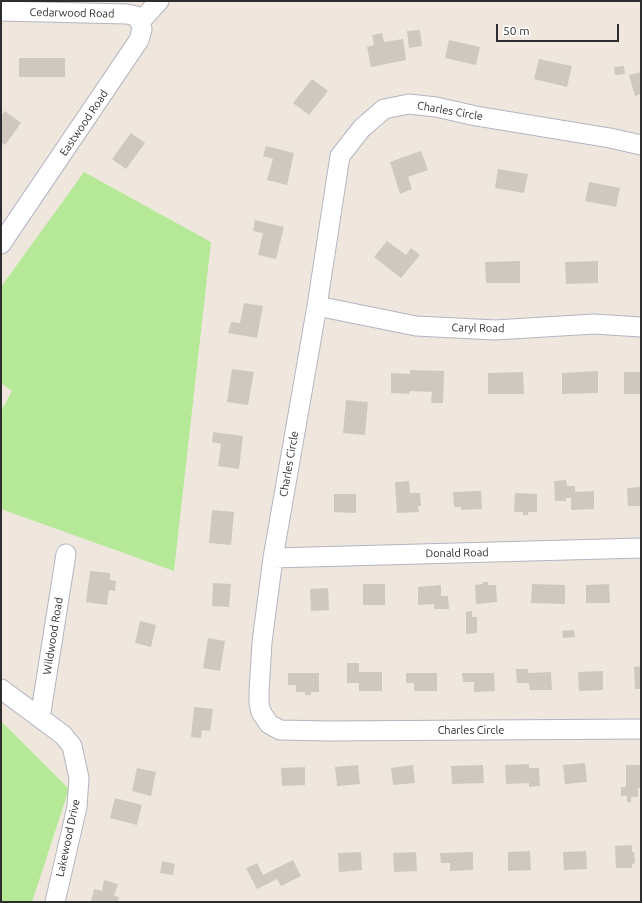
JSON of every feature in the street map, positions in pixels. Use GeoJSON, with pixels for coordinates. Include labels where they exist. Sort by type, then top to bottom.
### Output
{"type":"FeatureCollection","features":[{"type":"Feature","properties":{"kind":"street"},"geometry":{"type":"LineString","coordinates":[[140,22],[159,1]]}},
{"type":"Feature","properties":{"kind":"street","name":"Cedarwood Road"},"geometry":{"type":"LineString","coordinates":[[1,11],[127,14],[136,16],[140,22]]}},
{"type":"Feature","properties":{"kind":"street","name":"Eastwood Road"},"geometry":{"type":"LineString","coordinates":[[1,244],[139,40],[142,29],[140,22]]}},
{"type":"Feature","properties":{"kind":"street","name":"Charles Circle"},"geometry":{"type":"LineString","coordinates":[[641,145],[409,104],[384,109],[362,128],[340,156],[317,306],[272,558],[262,642],[259,703],[261,712],[269,724],[280,730],[641,729]]}},
{"type":"Feature","properties":{"kind":"street","name":"Caryl Road"},"geometry":{"type":"LineString","coordinates":[[317,306],[416,326],[496,330],[594,324],[641,326]]}},
{"type":"Feature","properties":{"kind":"street","name":"Donald Road"},"geometry":{"type":"LineString","coordinates":[[272,558],[641,548]]}},
{"type":"Feature","properties":{"kind":"street","name":"Wildwood Road"},"geometry":{"type":"LineString","coordinates":[[40,718],[66,554]]}},
{"type":"Feature","properties":{"kind":"street","name":"Lakewood Drive"},"geometry":{"type":"LineString","coordinates":[[1,689],[64,735],[72,746],[79,778],[77,807],[55,902]]}},
{"type":"Feature","properties":{"kind":"green space"},"geometry":{"type":"Polygon","coordinates":[[[84,172],[211,242],[174,571],[1,509],[1,411],[12,391],[1,383],[1,287],[84,172]]]}},
{"type":"Feature","properties":{"kind":"green space"},"geometry":{"type":"Polygon","coordinates":[[[1,723],[3,723],[69,789],[32,902],[1,902],[1,723]]]}},
{"type":"Feature","properties":{"kind":"building"},"geometry":{"type":"Polygon","coordinates":[[[420,30],[422,46],[409,48],[407,31],[420,30]]]}},
{"type":"Feature","properties":{"kind":"building"},"geometry":{"type":"Polygon","coordinates":[[[382,33],[384,42],[403,39],[406,60],[371,67],[367,47],[374,45],[372,35],[382,33]]]}},
{"type":"Feature","properties":{"kind":"building"},"geometry":{"type":"Polygon","coordinates":[[[449,40],[480,47],[476,65],[445,58],[449,40]]]}},
{"type":"Feature","properties":{"kind":"building"},"geometry":{"type":"Polygon","coordinates":[[[19,58],[65,58],[65,77],[19,77],[19,58]]]}},
{"type":"Feature","properties":{"kind":"building"},"geometry":{"type":"Polygon","coordinates":[[[539,59],[572,66],[567,87],[534,79],[539,59]]]}},
{"type":"Feature","properties":{"kind":"building"},"geometry":{"type":"Polygon","coordinates":[[[624,66],[625,74],[615,75],[614,67],[624,66]]]}},
{"type":"Feature","properties":{"kind":"building"},"geometry":{"type":"Polygon","coordinates":[[[641,72],[641,94],[635,96],[629,75],[641,72]]]}},
{"type":"Feature","properties":{"kind":"building"},"geometry":{"type":"Polygon","coordinates":[[[312,79],[328,91],[309,115],[293,103],[312,79]]]}},
{"type":"Feature","properties":{"kind":"building"},"geometry":{"type":"Polygon","coordinates":[[[5,111],[21,123],[5,145],[1,142],[1,116],[5,111]]]}},
{"type":"Feature","properties":{"kind":"building"},"geometry":{"type":"Polygon","coordinates":[[[131,133],[145,143],[126,169],[112,159],[131,133]]]}},
{"type":"Feature","properties":{"kind":"building"},"geometry":{"type":"Polygon","coordinates":[[[266,146],[294,153],[287,185],[267,180],[273,159],[263,156],[266,146]]]}},
{"type":"Feature","properties":{"kind":"building"},"geometry":{"type":"Polygon","coordinates":[[[421,151],[428,170],[408,177],[412,189],[400,194],[390,162],[421,151]]]}},
{"type":"Feature","properties":{"kind":"building"},"geometry":{"type":"Polygon","coordinates":[[[498,169],[528,174],[524,193],[495,188],[498,169]]]}},
{"type":"Feature","properties":{"kind":"building"},"geometry":{"type":"Polygon","coordinates":[[[589,182],[620,188],[616,207],[585,201],[589,182]]]}},
{"type":"Feature","properties":{"kind":"building"},"geometry":{"type":"Polygon","coordinates":[[[255,220],[284,227],[276,259],[258,255],[263,233],[253,231],[255,220]]]}},
{"type":"Feature","properties":{"kind":"building"},"geometry":{"type":"Polygon","coordinates":[[[387,241],[406,255],[411,248],[420,255],[401,278],[374,257],[387,241]]]}},
{"type":"Feature","properties":{"kind":"building"},"geometry":{"type":"Polygon","coordinates":[[[520,261],[520,283],[486,283],[485,262],[520,261]]]}},
{"type":"Feature","properties":{"kind":"building"},"geometry":{"type":"Polygon","coordinates":[[[598,261],[598,283],[566,284],[565,262],[598,261]]]}},
{"type":"Feature","properties":{"kind":"building"},"geometry":{"type":"Polygon","coordinates":[[[244,303],[263,306],[257,338],[228,333],[231,322],[240,323],[244,303]]]}},
{"type":"Feature","properties":{"kind":"building"},"geometry":{"type":"Polygon","coordinates":[[[232,369],[254,372],[248,405],[227,402],[232,369]]]}},
{"type":"Feature","properties":{"kind":"building"},"geometry":{"type":"Polygon","coordinates":[[[410,370],[444,371],[443,403],[431,403],[432,392],[410,391],[409,394],[391,393],[391,373],[410,374],[410,370]]]}},
{"type":"Feature","properties":{"kind":"building"},"geometry":{"type":"Polygon","coordinates":[[[598,371],[598,393],[562,394],[562,373],[598,371]]]}},
{"type":"Feature","properties":{"kind":"building"},"geometry":{"type":"Polygon","coordinates":[[[523,372],[524,394],[488,394],[488,373],[523,372]]]}},
{"type":"Feature","properties":{"kind":"building"},"geometry":{"type":"Polygon","coordinates":[[[624,372],[641,372],[641,394],[624,394],[624,372]]]}},
{"type":"Feature","properties":{"kind":"building"},"geometry":{"type":"Polygon","coordinates":[[[346,400],[368,402],[365,435],[343,433],[346,400]]]}},
{"type":"Feature","properties":{"kind":"building"},"geometry":{"type":"Polygon","coordinates":[[[213,432],[243,436],[239,469],[218,466],[221,444],[212,442],[213,432]]]}},
{"type":"Feature","properties":{"kind":"building"},"geometry":{"type":"Polygon","coordinates":[[[566,480],[567,486],[575,486],[575,492],[594,491],[594,509],[571,510],[571,498],[566,498],[566,501],[555,501],[554,481],[566,480]]]}},
{"type":"Feature","properties":{"kind":"building"},"geometry":{"type":"Polygon","coordinates":[[[409,481],[410,493],[420,493],[421,506],[418,506],[419,512],[397,513],[395,482],[409,481]]]}},
{"type":"Feature","properties":{"kind":"building"},"geometry":{"type":"Polygon","coordinates":[[[641,487],[641,506],[628,506],[627,488],[641,487]]]}},
{"type":"Feature","properties":{"kind":"building"},"geometry":{"type":"Polygon","coordinates":[[[481,491],[482,509],[461,510],[461,507],[454,507],[453,492],[481,491]]]}},
{"type":"Feature","properties":{"kind":"building"},"geometry":{"type":"Polygon","coordinates":[[[515,493],[537,494],[537,512],[528,512],[528,515],[523,515],[523,512],[514,512],[515,493]]]}},
{"type":"Feature","properties":{"kind":"building"},"geometry":{"type":"Polygon","coordinates":[[[334,494],[356,494],[356,513],[334,512],[334,494]]]}},
{"type":"Feature","properties":{"kind":"building"},"geometry":{"type":"Polygon","coordinates":[[[212,510],[234,512],[231,545],[209,543],[212,510]]]}},
{"type":"Feature","properties":{"kind":"building"},"geometry":{"type":"Polygon","coordinates":[[[90,571],[110,573],[110,580],[116,581],[115,591],[109,590],[107,605],[86,602],[90,571]]]}},
{"type":"Feature","properties":{"kind":"building"},"geometry":{"type":"Polygon","coordinates":[[[483,582],[488,582],[488,585],[496,585],[497,602],[476,604],[475,585],[483,584],[483,582]]]}},
{"type":"Feature","properties":{"kind":"building"},"geometry":{"type":"Polygon","coordinates":[[[213,583],[231,584],[229,607],[212,606],[213,583]]]}},
{"type":"Feature","properties":{"kind":"building"},"geometry":{"type":"Polygon","coordinates":[[[363,584],[385,584],[385,605],[363,605],[363,584]]]}},
{"type":"Feature","properties":{"kind":"building"},"geometry":{"type":"Polygon","coordinates":[[[532,584],[565,585],[565,604],[531,603],[532,584]]]}},
{"type":"Feature","properties":{"kind":"building"},"geometry":{"type":"Polygon","coordinates":[[[609,584],[610,603],[586,603],[586,585],[609,584]]]}},
{"type":"Feature","properties":{"kind":"building"},"geometry":{"type":"Polygon","coordinates":[[[441,585],[441,596],[448,596],[449,609],[434,609],[434,604],[418,605],[418,587],[441,585]]]}},
{"type":"Feature","properties":{"kind":"building"},"geometry":{"type":"Polygon","coordinates":[[[328,588],[329,610],[311,611],[310,589],[328,588]]]}},
{"type":"Feature","properties":{"kind":"building"},"geometry":{"type":"Polygon","coordinates":[[[472,611],[472,617],[477,617],[477,633],[466,634],[466,612],[472,611]]]}},
{"type":"Feature","properties":{"kind":"building"},"geometry":{"type":"Polygon","coordinates":[[[140,621],[156,625],[151,647],[135,643],[140,621]]]}},
{"type":"Feature","properties":{"kind":"building"},"geometry":{"type":"Polygon","coordinates":[[[574,630],[575,637],[563,638],[562,631],[574,630]]]}},
{"type":"Feature","properties":{"kind":"building"},"geometry":{"type":"Polygon","coordinates":[[[208,638],[225,641],[220,671],[203,668],[208,638]]]}},
{"type":"Feature","properties":{"kind":"building"},"geometry":{"type":"Polygon","coordinates":[[[347,663],[359,663],[359,672],[382,672],[382,691],[359,691],[359,683],[347,683],[347,663]]]}},
{"type":"Feature","properties":{"kind":"building"},"geometry":{"type":"Polygon","coordinates":[[[641,666],[641,689],[635,689],[634,667],[641,666]]]}},
{"type":"Feature","properties":{"kind":"building"},"geometry":{"type":"Polygon","coordinates":[[[516,669],[528,669],[528,673],[551,672],[552,690],[530,690],[529,683],[517,683],[516,669]]]}},
{"type":"Feature","properties":{"kind":"building"},"geometry":{"type":"Polygon","coordinates":[[[603,671],[603,690],[579,691],[578,672],[603,671]]]}},
{"type":"Feature","properties":{"kind":"building"},"geometry":{"type":"Polygon","coordinates":[[[288,673],[319,673],[319,692],[311,692],[311,695],[305,695],[305,692],[296,692],[296,685],[288,685],[288,673]]]}},
{"type":"Feature","properties":{"kind":"building"},"geometry":{"type":"Polygon","coordinates":[[[406,673],[437,673],[437,691],[414,691],[414,683],[406,683],[406,673]]]}},
{"type":"Feature","properties":{"kind":"building"},"geometry":{"type":"Polygon","coordinates":[[[462,673],[494,673],[495,691],[474,692],[474,682],[463,682],[462,673]]]}},
{"type":"Feature","properties":{"kind":"building"},"geometry":{"type":"Polygon","coordinates":[[[194,707],[213,709],[210,731],[202,730],[201,738],[191,737],[194,707]]]}},
{"type":"Feature","properties":{"kind":"building"},"geometry":{"type":"Polygon","coordinates":[[[585,763],[587,782],[565,784],[563,765],[585,763]]]}},
{"type":"Feature","properties":{"kind":"building"},"geometry":{"type":"Polygon","coordinates":[[[529,764],[529,768],[539,768],[540,786],[529,787],[529,783],[506,784],[505,765],[529,764]]]}},
{"type":"Feature","properties":{"kind":"building"},"geometry":{"type":"Polygon","coordinates":[[[358,765],[360,784],[337,786],[335,767],[358,765]]]}},
{"type":"Feature","properties":{"kind":"building"},"geometry":{"type":"Polygon","coordinates":[[[413,765],[415,783],[393,785],[391,768],[413,765]]]}},
{"type":"Feature","properties":{"kind":"building"},"geometry":{"type":"Polygon","coordinates":[[[483,765],[484,783],[452,784],[451,766],[483,765]]]}},
{"type":"Feature","properties":{"kind":"building"},"geometry":{"type":"Polygon","coordinates":[[[626,765],[641,765],[641,788],[638,788],[638,797],[631,797],[631,802],[627,802],[627,796],[621,796],[621,787],[626,787],[626,765]]]}},
{"type":"Feature","properties":{"kind":"building"},"geometry":{"type":"Polygon","coordinates":[[[305,767],[305,785],[282,786],[281,768],[305,767]]]}},
{"type":"Feature","properties":{"kind":"building"},"geometry":{"type":"Polygon","coordinates":[[[137,768],[156,772],[151,796],[132,791],[137,768]]]}},
{"type":"Feature","properties":{"kind":"building"},"geometry":{"type":"Polygon","coordinates":[[[115,798],[142,805],[137,825],[110,818],[115,798]]]}},
{"type":"Feature","properties":{"kind":"building"},"geometry":{"type":"Polygon","coordinates":[[[632,845],[635,863],[632,864],[632,868],[616,868],[615,846],[632,845]]]}},
{"type":"Feature","properties":{"kind":"building"},"geometry":{"type":"Polygon","coordinates":[[[530,851],[531,870],[508,871],[508,852],[530,851]]]}},
{"type":"Feature","properties":{"kind":"building"},"geometry":{"type":"Polygon","coordinates":[[[586,851],[587,869],[564,870],[563,852],[586,851]]]}},
{"type":"Feature","properties":{"kind":"building"},"geometry":{"type":"Polygon","coordinates":[[[361,852],[362,870],[339,872],[338,853],[361,852]]]}},
{"type":"Feature","properties":{"kind":"building"},"geometry":{"type":"Polygon","coordinates":[[[416,852],[417,871],[394,872],[393,853],[416,852]]]}},
{"type":"Feature","properties":{"kind":"building"},"geometry":{"type":"Polygon","coordinates":[[[473,852],[473,870],[450,871],[450,863],[441,863],[440,853],[473,852]]]}},
{"type":"Feature","properties":{"kind":"building"},"geometry":{"type":"Polygon","coordinates":[[[293,860],[301,876],[281,886],[277,879],[257,889],[246,868],[257,863],[263,875],[293,860]]]}},
{"type":"Feature","properties":{"kind":"building"},"geometry":{"type":"Polygon","coordinates":[[[162,861],[175,864],[173,875],[160,873],[162,861]]]}},
{"type":"Feature","properties":{"kind":"building"},"geometry":{"type":"Polygon","coordinates":[[[104,880],[118,884],[114,896],[119,897],[118,902],[91,902],[94,889],[102,891],[104,880]]]}}]}
